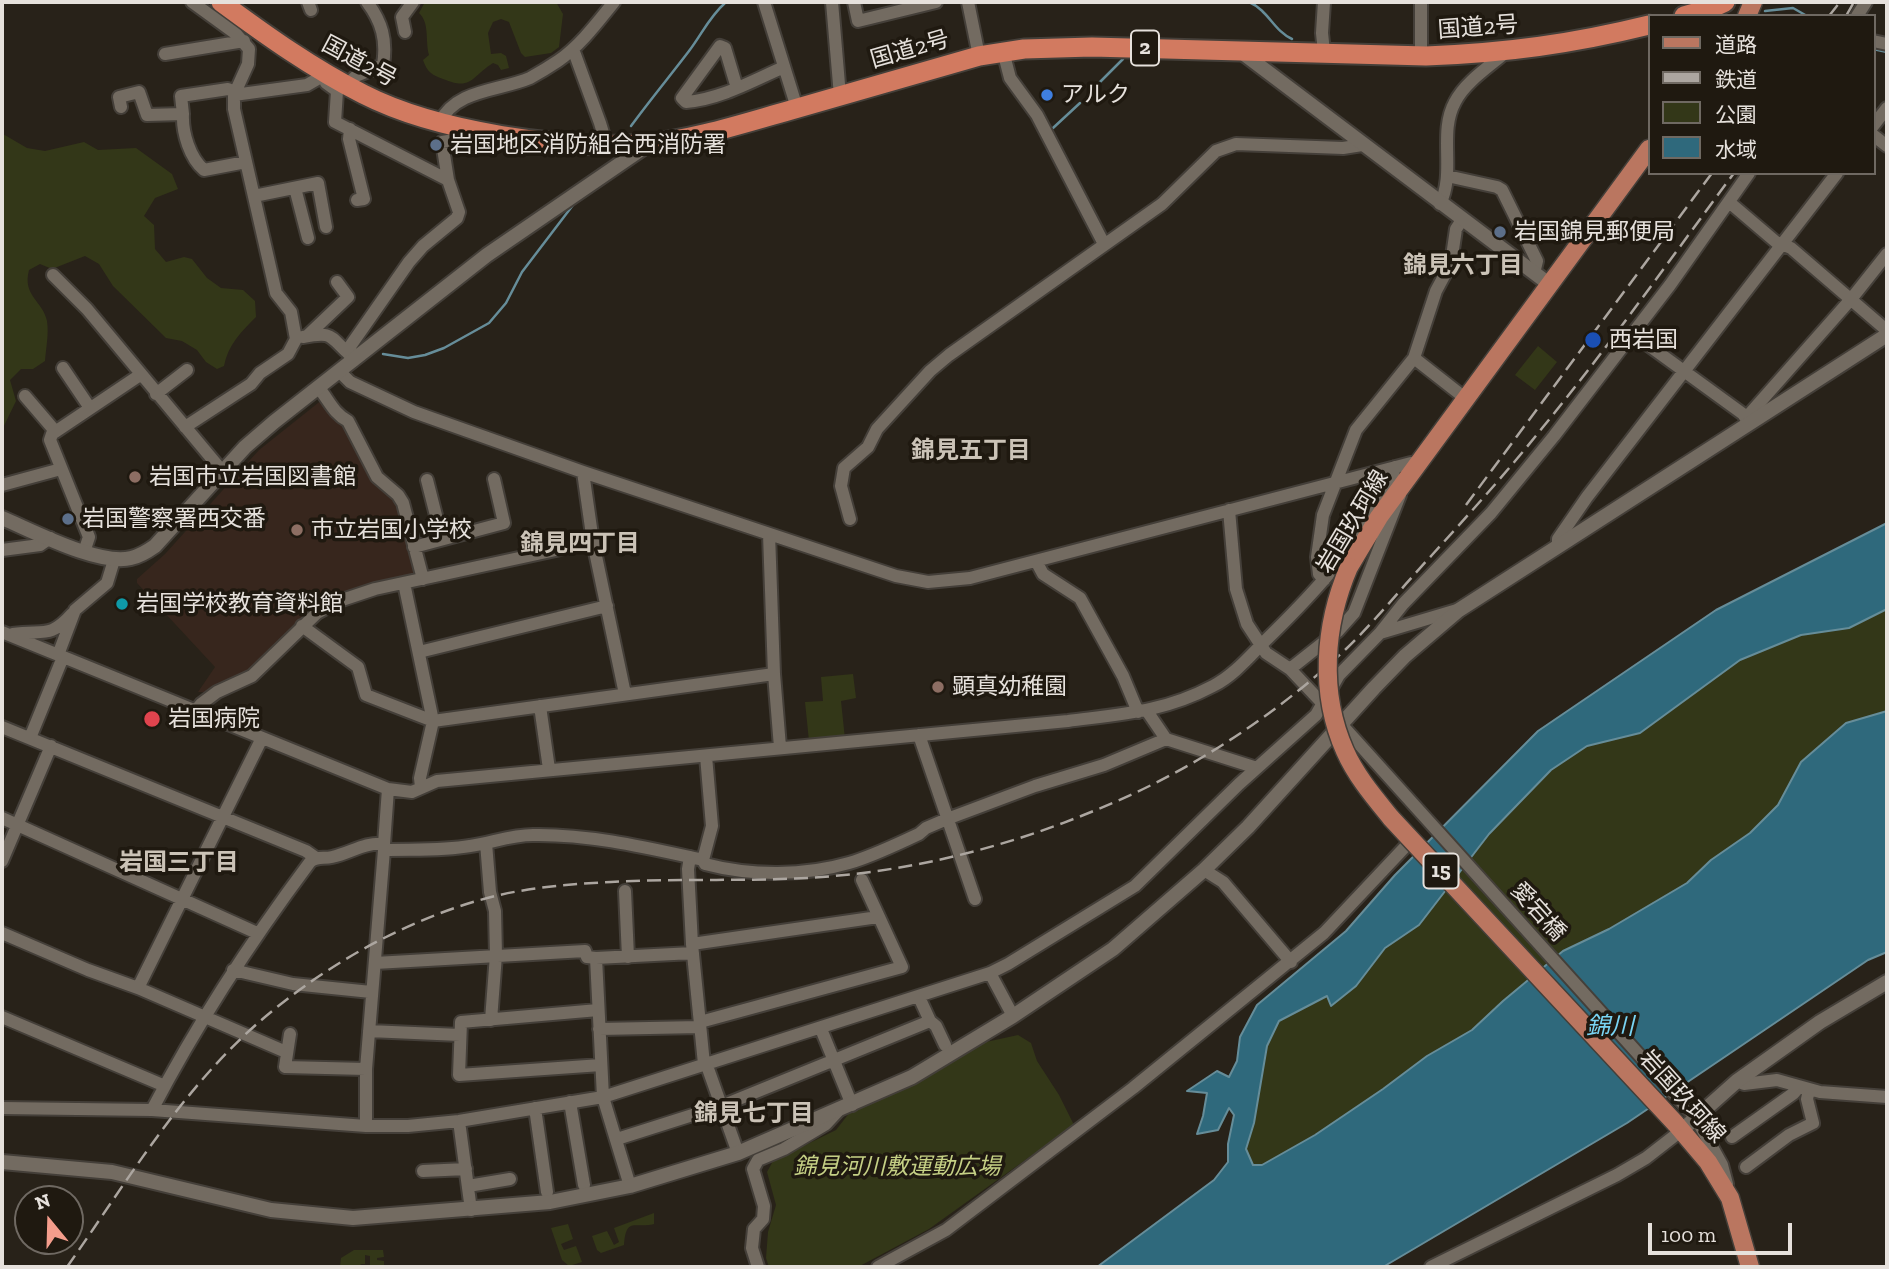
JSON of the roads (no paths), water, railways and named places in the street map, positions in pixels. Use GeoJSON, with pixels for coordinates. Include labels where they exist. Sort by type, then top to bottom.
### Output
{"type":"FeatureCollection","features":[{"type":"Feature","properties":{"kind":"highway","name":"国道2号"},"geometry":{"type":"LineString","coordinates":[[221,2],[323,76],[403,111],[505,136],[599,145],[649,143],[711,133],[979,55],[1003,51],[1057,47],[1421,56],[1506,52],[1592,39],[1647,25]]}},
{"type":"Feature","properties":{"kind":"highway"},"geometry":{"type":"LineString","coordinates":[[1691,14],[1725,2]]}},
{"type":"Feature","properties":{"kind":"main road","name":"岩国玖珂線"},"geometry":{"type":"LineString","coordinates":[[1647,152],[1341,568],[1327,664],[1335,722],[1345,752],[1366,788],[1391,818],[1685,1119],[1730,1198],[1750,1267]]}},
{"type":"Feature","properties":{"kind":"street"},"geometry":{"type":"LineString","coordinates":[[192,2],[244,41],[249,49],[250,56],[234,93],[234,109],[276,293],[291,312],[302,338]]}},
{"type":"Feature","properties":{"kind":"street"},"geometry":{"type":"LineString","coordinates":[[346,85],[356,76],[383,65],[387,52],[380,21],[367,2]]}},
{"type":"Feature","properties":{"kind":"street"},"geometry":{"type":"LineString","coordinates":[[405,32],[402,17],[413,2]]}},
{"type":"Feature","properties":{"kind":"street"},"geometry":{"type":"LineString","coordinates":[[440,122],[446,110],[462,99],[531,78],[573,49],[614,2]]}},
{"type":"Feature","properties":{"kind":"street"},"geometry":{"type":"LineString","coordinates":[[764,2],[797,108]]}},
{"type":"Feature","properties":{"kind":"street"},"geometry":{"type":"LineString","coordinates":[[832,2],[840,96]]}},
{"type":"Feature","properties":{"kind":"street"},"geometry":{"type":"LineString","coordinates":[[854,2],[858,21],[936,2]]}},
{"type":"Feature","properties":{"kind":"street"},"geometry":{"type":"LineString","coordinates":[[968,2],[979,55]]}},
{"type":"Feature","properties":{"kind":"street"},"geometry":{"type":"LineString","coordinates":[[1324,2],[1324,52]]}},
{"type":"Feature","properties":{"kind":"street"},"geometry":{"type":"LineString","coordinates":[[1421,56],[1422,2]]}},
{"type":"Feature","properties":{"kind":"street"},"geometry":{"type":"LineString","coordinates":[[719,31],[737,88]]}},
{"type":"Feature","properties":{"kind":"street"},"geometry":{"type":"LineString","coordinates":[[165,54],[244,41]]}},
{"type":"Feature","properties":{"kind":"street"},"geometry":{"type":"LineString","coordinates":[[725,48],[720,46],[682,98],[686,102],[719,96],[784,67]]}},
{"type":"Feature","properties":{"kind":"street"},"geometry":{"type":"LineString","coordinates":[[573,49],[603,133],[599,145],[605,154],[607,165],[602,174]]}},
{"type":"Feature","properties":{"kind":"street"},"geometry":{"type":"LineString","coordinates":[[1239,50],[1549,284]]}},
{"type":"Feature","properties":{"kind":"street"},"geometry":{"type":"LineString","coordinates":[[1003,51],[1010,78],[1037,115],[1104,244]]}},
{"type":"Feature","properties":{"kind":"street"},"geometry":{"type":"LineString","coordinates":[[1440,204],[1446,192],[1449,116],[1456,99],[1506,52]]}},
{"type":"Feature","properties":{"kind":"street"},"geometry":{"type":"LineString","coordinates":[[246,162],[204,170],[196,163],[188,145],[181,96],[228,89],[234,93],[307,85],[323,76],[337,91],[335,122],[448,180]]}},
{"type":"Feature","properties":{"kind":"street"},"geometry":{"type":"LineString","coordinates":[[121,107],[119,97],[139,92],[147,115],[183,114]]}},
{"type":"Feature","properties":{"kind":"street"},"geometry":{"type":"LineString","coordinates":[[1875,123],[1887,108]]}},
{"type":"Feature","properties":{"kind":"street"},"geometry":{"type":"LineString","coordinates":[[351,358],[351,345],[409,262],[423,246],[457,218],[459,212],[448,180],[442,142],[460,139],[463,127]]}},
{"type":"Feature","properties":{"kind":"street"},"geometry":{"type":"LineString","coordinates":[[350,129],[349,139],[364,199],[357,200]]}},
{"type":"Feature","properties":{"kind":"street"},"geometry":{"type":"LineString","coordinates":[[2,518],[85,552],[114,560],[130,559],[155,546],[245,447],[339,371],[351,358],[487,255],[649,143]]}},
{"type":"Feature","properties":{"kind":"street"},"geometry":{"type":"LineString","coordinates":[[850,519],[841,477],[844,468],[868,447],[877,429],[930,371],[1162,205],[1216,152],[1236,144],[1343,148],[1362,145]]}},
{"type":"Feature","properties":{"kind":"street"},"geometry":{"type":"LineString","coordinates":[[2,1108],[152,1110],[366,1126],[408,1126],[459,1121],[603,1097],[990,973],[1135,886],[1315,715],[1339,675],[1523,475],[1633,334],[1748,175]]}},
{"type":"Feature","properties":{"kind":"street"},"geometry":{"type":"LineString","coordinates":[[1558,545],[1558,539],[1581,505],[1835,175]]}},
{"type":"Feature","properties":{"kind":"street"},"geometry":{"type":"LineString","coordinates":[[1447,176],[1502,190],[1537,261],[1534,273]]}},
{"type":"Feature","properties":{"kind":"street"},"geometry":{"type":"LineString","coordinates":[[254,197],[318,183],[326,227]]}},
{"type":"Feature","properties":{"kind":"street"},"geometry":{"type":"LineString","coordinates":[[295,188],[308,237]]}},
{"type":"Feature","properties":{"kind":"street"},"geometry":{"type":"LineString","coordinates":[[2,1162],[113,1172],[271,1210],[353,1218],[471,1210],[550,1202],[630,1186],[738,1153],[912,1077],[1013,1016],[1113,949],[1204,870],[1248,827],[1405,656],[1459,610],[1748,420],[1887,335],[1884,328],[1852,298],[1791,248],[1776,242],[1729,202]]}},
{"type":"Feature","properties":{"kind":"street"},"geometry":{"type":"LineString","coordinates":[[1324,580],[1319,574],[1317,557],[1323,515],[1356,430],[1414,358],[1436,291],[1451,263],[1456,229],[1462,220]]}},
{"type":"Feature","properties":{"kind":"street"},"geometry":{"type":"LineString","coordinates":[[1748,420],[1887,254]]}},
{"type":"Feature","properties":{"kind":"street"},"geometry":{"type":"LineString","coordinates":[[53,275],[87,309],[223,472]]}},
{"type":"Feature","properties":{"kind":"street"},"geometry":{"type":"LineString","coordinates":[[185,427],[251,384],[260,373],[288,354],[348,297],[337,282]]}},
{"type":"Feature","properties":{"kind":"street"},"geometry":{"type":"LineString","coordinates":[[1633,334],[1748,420]]}},
{"type":"Feature","properties":{"kind":"street"},"geometry":{"type":"LineString","coordinates":[[302,338],[331,336],[351,358]]}},
{"type":"Feature","properties":{"kind":"street"},"geometry":{"type":"LineString","coordinates":[[1414,358],[1465,398]]}},
{"type":"Feature","properties":{"kind":"street"},"geometry":{"type":"LineString","coordinates":[[63,368],[90,408]]}},
{"type":"Feature","properties":{"kind":"street"},"geometry":{"type":"LineString","coordinates":[[156,394],[187,370]]}},
{"type":"Feature","properties":{"kind":"street"},"geometry":{"type":"LineString","coordinates":[[339,371],[350,382],[414,412],[769,534],[896,576],[928,582],[966,579],[1337,481],[1411,463],[1416,465]]}},
{"type":"Feature","properties":{"kind":"street"},"geometry":{"type":"LineString","coordinates":[[85,552],[89,537],[50,440],[51,434],[140,375]]}},
{"type":"Feature","properties":{"kind":"street"},"geometry":{"type":"LineString","coordinates":[[318,387],[330,406],[341,418],[348,421],[377,477],[398,495],[403,503],[423,579]]}},
{"type":"Feature","properties":{"kind":"street"},"geometry":{"type":"LineString","coordinates":[[25,396],[55,431]]}},
{"type":"Feature","properties":{"kind":"street"},"geometry":{"type":"LineString","coordinates":[[5,633],[388,789],[412,792],[437,781],[1143,712],[1215,685],[1229,676],[1324,580],[1341,568],[1386,491],[1395,467]]}},
{"type":"Feature","properties":{"kind":"street"},"geometry":{"type":"LineString","coordinates":[[2,485],[61,469]]}},
{"type":"Feature","properties":{"kind":"street"},"geometry":{"type":"LineString","coordinates":[[583,472],[593,542],[625,694]]}},
{"type":"Feature","properties":{"kind":"street"},"geometry":{"type":"LineString","coordinates":[[414,547],[504,523],[494,479]]}},
{"type":"Feature","properties":{"kind":"street"},"geometry":{"type":"LineString","coordinates":[[427,480],[442,539]]}},
{"type":"Feature","properties":{"kind":"street"},"geometry":{"type":"LineString","coordinates":[[1290,669],[1338,631],[1354,613],[1403,484]]}},
{"type":"Feature","properties":{"kind":"street"},"geometry":{"type":"LineString","coordinates":[[1228,510],[1233,567],[1241,609],[1261,645]]}},
{"type":"Feature","properties":{"kind":"street"},"geometry":{"type":"LineString","coordinates":[[769,534],[774,674],[780,747]]}},
{"type":"Feature","properties":{"kind":"street"},"geometry":{"type":"LineString","coordinates":[[2,550],[40,545],[50,538]]}},
{"type":"Feature","properties":{"kind":"street"},"geometry":{"type":"LineString","coordinates":[[197,710],[217,692],[252,676],[317,613],[339,601],[375,589],[593,542]]}},
{"type":"Feature","properties":{"kind":"street"},"geometry":{"type":"LineString","coordinates":[[5,633],[47,632],[59,628],[75,610],[107,583],[114,560]]}},
{"type":"Feature","properties":{"kind":"street"},"geometry":{"type":"LineString","coordinates":[[1036,561],[1043,574],[1080,598],[1143,712],[1166,739],[1257,768]]}},
{"type":"Feature","properties":{"kind":"street"},"geometry":{"type":"LineString","coordinates":[[1341,568],[1347,579],[1364,586]]}},
{"type":"Feature","properties":{"kind":"street"},"geometry":{"type":"LineString","coordinates":[[404,583],[433,721],[420,778],[421,787]]}},
{"type":"Feature","properties":{"kind":"street"},"geometry":{"type":"LineString","coordinates":[[419,652],[607,606]]}},
{"type":"Feature","properties":{"kind":"street"},"geometry":{"type":"LineString","coordinates":[[30,738],[75,610]]}},
{"type":"Feature","properties":{"kind":"street"},"geometry":{"type":"LineString","coordinates":[[1380,633],[1459,610]]}},
{"type":"Feature","properties":{"kind":"street"},"geometry":{"type":"LineString","coordinates":[[302,626],[358,667],[366,695],[433,721],[774,674]]}},
{"type":"Feature","properties":{"kind":"street","name":"愛宕橋"},"geometry":{"type":"LineString","coordinates":[[1261,645],[1266,653],[1290,669],[1341,724],[1685,1119]]}},
{"type":"Feature","properties":{"kind":"street"},"geometry":{"type":"LineString","coordinates":[[540,706],[548,769]]}},
{"type":"Feature","properties":{"kind":"street"},"geometry":{"type":"LineString","coordinates":[[2,727],[306,851],[316,858]]}},
{"type":"Feature","properties":{"kind":"street"},"geometry":{"type":"LineString","coordinates":[[919,735],[975,899]]}},
{"type":"Feature","properties":{"kind":"street"},"geometry":{"type":"LineString","coordinates":[[138,988],[262,738]]}},
{"type":"Feature","properties":{"kind":"street"},"geometry":{"type":"LineString","coordinates":[[152,1110],[203,1018],[257,933],[310,862],[316,858],[332,857],[373,843],[384,847],[468,847],[514,836],[567,836],[648,848],[704,860],[705,864],[725,869],[792,871],[822,868],[866,857],[947,819],[1035,786],[1104,765],[1166,739]]}},
{"type":"Feature","properties":{"kind":"street"},"geometry":{"type":"LineString","coordinates":[[2,861],[51,746]]}},
{"type":"Feature","properties":{"kind":"street"},"geometry":{"type":"LineString","coordinates":[[704,860],[712,826],[706,756]]}},
{"type":"Feature","properties":{"kind":"street"},"geometry":{"type":"LineString","coordinates":[[366,1126],[366,1069],[371,992],[388,789]]}},
{"type":"Feature","properties":{"kind":"street"},"geometry":{"type":"LineString","coordinates":[[2,818],[257,933]]}},
{"type":"Feature","properties":{"kind":"street"},"geometry":{"type":"LineString","coordinates":[[486,843],[490,892],[495,911],[496,955],[491,1020]]}},
{"type":"Feature","properties":{"kind":"street"},"geometry":{"type":"LineString","coordinates":[[878,1267],[946,1230],[1291,962],[1324,933],[1405,847]]}},
{"type":"Feature","properties":{"kind":"street"},"geometry":{"type":"LineString","coordinates":[[690,857],[688,869],[692,949],[705,1064],[738,1153]]}},
{"type":"Feature","properties":{"kind":"street"},"geometry":{"type":"LineString","coordinates":[[1204,870],[1223,882],[1291,962]]}},
{"type":"Feature","properties":{"kind":"street"},"geometry":{"type":"LineString","coordinates":[[599,1030],[700,1024],[902,967],[862,880]]}},
{"type":"Feature","properties":{"kind":"street"},"geometry":{"type":"LineString","coordinates":[[625,891],[628,957]]}},
{"type":"Feature","properties":{"kind":"street"},"geometry":{"type":"LineString","coordinates":[[375,963],[585,951],[587,957],[628,957],[878,918]]}},
{"type":"Feature","properties":{"kind":"street"},"geometry":{"type":"LineString","coordinates":[[2,933],[286,1052]]}},
{"type":"Feature","properties":{"kind":"street"},"geometry":{"type":"LineString","coordinates":[[596,958],[603,1097],[630,1186]]}},
{"type":"Feature","properties":{"kind":"street"},"geometry":{"type":"LineString","coordinates":[[233,970],[293,984],[371,992]]}},
{"type":"Feature","properties":{"kind":"street"},"geometry":{"type":"LineString","coordinates":[[990,973],[1013,1016]]}},
{"type":"Feature","properties":{"kind":"street"},"geometry":{"type":"LineString","coordinates":[[1439,1265],[1646,1158],[1685,1119],[1737,1081],[1820,1022],[1887,982]]}},
{"type":"Feature","properties":{"kind":"street"},"geometry":{"type":"LineString","coordinates":[[919,997],[945,1045]]}},
{"type":"Feature","properties":{"kind":"street"},"geometry":{"type":"LineString","coordinates":[[598,1010],[461,1022],[459,1075],[601,1065]]}},
{"type":"Feature","properties":{"kind":"street"},"geometry":{"type":"LineString","coordinates":[[2,1017],[165,1086]]}},
{"type":"Feature","properties":{"kind":"street"},"geometry":{"type":"LineString","coordinates":[[617,1139],[722,1106],[930,1021]]}},
{"type":"Feature","properties":{"kind":"street"},"geometry":{"type":"LineString","coordinates":[[821,1029],[845,1107]]}},
{"type":"Feature","properties":{"kind":"street"},"geometry":{"type":"LineString","coordinates":[[369,1031],[460,1035]]}},
{"type":"Feature","properties":{"kind":"street"},"geometry":{"type":"LineString","coordinates":[[290,1034],[285,1067],[366,1069]]}},
{"type":"Feature","properties":{"kind":"street"},"geometry":{"type":"LineString","coordinates":[[1737,1081],[1744,1084],[1777,1080],[1804,1089],[1887,1097]]}},
{"type":"Feature","properties":{"kind":"street"},"geometry":{"type":"LineString","coordinates":[[1732,1137],[1794,1093],[1804,1089]]}},
{"type":"Feature","properties":{"kind":"street"},"geometry":{"type":"LineString","coordinates":[[1746,1167],[1789,1135],[1813,1123],[1804,1089]]}},
{"type":"Feature","properties":{"kind":"street"},"geometry":{"type":"LineString","coordinates":[[570,1102],[584,1185]]}},
{"type":"Feature","properties":{"kind":"street"},"geometry":{"type":"LineString","coordinates":[[758,1267],[752,1248],[754,1229],[763,1219],[764,1206],[753,1169],[754,1164],[826,1124],[845,1107]]}},
{"type":"Feature","properties":{"kind":"street"},"geometry":{"type":"LineString","coordinates":[[535,1108],[547,1192]]}},
{"type":"Feature","properties":{"kind":"street"},"geometry":{"type":"LineString","coordinates":[[459,1121],[471,1210]]}},
{"type":"Feature","properties":{"kind":"street"},"geometry":{"type":"LineString","coordinates":[[422,1171],[466,1169]]}},
{"type":"Feature","properties":{"kind":"street"},"geometry":{"type":"LineString","coordinates":[[468,1186],[510,1179]]}},
{"type":"Feature","properties":{"kind":"water","name":"錦川"},"geometry":{"type":"Polygon","coordinates":[[[1887,523],[1887,609],[1849,628],[1801,635],[1740,660],[1640,733],[1587,746],[1551,770],[1489,834],[1419,925],[1385,948],[1356,986],[1331,1006],[1327,996],[1279,1021],[1267,1046],[1254,1123],[1246,1149],[1253,1165],[1262,1165],[1315,1135],[1427,1056],[1472,1030],[1563,951],[1609,929],[1687,883],[1711,860],[1750,833],[1778,805],[1801,762],[1846,723],[1887,711],[1887,952],[1868,960],[1627,1123],[1383,1267],[1097,1267],[1214,1180],[1228,1162],[1228,1144],[1234,1115],[1229,1108],[1218,1130],[1197,1134],[1207,1093],[1187,1091],[1217,1071],[1229,1077],[1237,1061],[1240,1037],[1257,1005],[1346,931],[1395,875],[1538,731],[1716,610],[1887,523]]]}},
{"type":"Feature","properties":{"kind":"waterway"},"geometry":{"type":"LineString","coordinates":[[631,126],[726,2]]}},
{"type":"Feature","properties":{"kind":"waterway"},"geometry":{"type":"LineString","coordinates":[[1249,2],[1292,39]]}},
{"type":"Feature","properties":{"kind":"waterway"},"geometry":{"type":"LineString","coordinates":[[1765,11],[1793,8],[1804,14]]}},
{"type":"Feature","properties":{"kind":"waterway"},"geometry":{"type":"LineString","coordinates":[[1875,49],[1887,52]]}},
{"type":"Feature","properties":{"kind":"waterway"},"geometry":{"type":"LineString","coordinates":[[1089,93],[1123,59]]}},
{"type":"Feature","properties":{"kind":"waterway"},"geometry":{"type":"LineString","coordinates":[[1053,128],[1080,103]]}},
{"type":"Feature","properties":{"kind":"waterway"},"geometry":{"type":"LineString","coordinates":[[383,354],[408,358],[425,355],[444,348],[489,323],[506,303],[522,272],[573,205]]}},
{"type":"Feature","properties":{"kind":"railway"},"geometry":{"type":"LineString","coordinates":[[1831,14],[1840,2]]}},
{"type":"Feature","properties":{"kind":"railway"},"geometry":{"type":"LineString","coordinates":[[1847,14],[1854,2]]}},
{"type":"Feature","properties":{"kind":"railway"},"geometry":{"type":"LineString","coordinates":[[1466,505],[1711,175]]}},
{"type":"Feature","properties":{"kind":"railway"},"geometry":{"type":"LineString","coordinates":[[67,1267],[160,1132],[240,1039],[322,974],[406,928],[465,905],[538,888],[637,881],[822,877],[944,859],[1023,837],[1100,809],[1165,778],[1221,746],[1274,710],[1346,649],[1489,492],[1568,396],[1733,175]]}},
{"type":"Feature","properties":{"kind":"place","name":"アルク"},"geometry":{"type":"Point","coordinates":[1047,95]}},
{"type":"Feature","properties":{"kind":"place","name":"岩国地区消防組合西消防署"},"geometry":{"type":"Point","coordinates":[436,145]}},
{"type":"Feature","properties":{"kind":"place","name":"岩国錦見郵便局"},"geometry":{"type":"Point","coordinates":[1500,232]}},
{"type":"Feature","properties":{"kind":"place","name":"西岩国"},"geometry":{"type":"Point","coordinates":[1593,340]}},
{"type":"Feature","properties":{"kind":"place","name":"岩国市立岩国図書館"},"geometry":{"type":"Point","coordinates":[135,477]}},
{"type":"Feature","properties":{"kind":"place","name":"岩国警察署西交番"},"geometry":{"type":"Point","coordinates":[68,519]}},
{"type":"Feature","properties":{"kind":"place","name":"市立岩国小学校"},"geometry":{"type":"Point","coordinates":[297,530]}},
{"type":"Feature","properties":{"kind":"place","name":"岩国学校教育資料館"},"geometry":{"type":"Point","coordinates":[122,604]}},
{"type":"Feature","properties":{"kind":"place","name":"顕真幼稚園"},"geometry":{"type":"Point","coordinates":[938,687]}},
{"type":"Feature","properties":{"kind":"place","name":"岩国病院"},"geometry":{"type":"Point","coordinates":[152,719]}},
{"type":"Feature","properties":{"kind":"district","name":"錦見六丁目"},"geometry":{"type":"Point","coordinates":[1463,266]}},
{"type":"Feature","properties":{"kind":"district","name":"錦見五丁目"},"geometry":{"type":"Point","coordinates":[971,451]}},
{"type":"Feature","properties":{"kind":"district","name":"錦見四丁目"},"geometry":{"type":"Point","coordinates":[580,544]}},
{"type":"Feature","properties":{"kind":"district","name":"岩国三丁目"},"geometry":{"type":"Point","coordinates":[179,863]}},
{"type":"Feature","properties":{"kind":"district","name":"錦見七丁目"},"geometry":{"type":"Point","coordinates":[754,1114]}},
{"type":"Feature","properties":{"kind":"park label","name":"錦見河川敷運動広場"},"geometry":{"type":"Point","coordinates":[897,1167]}}]}
